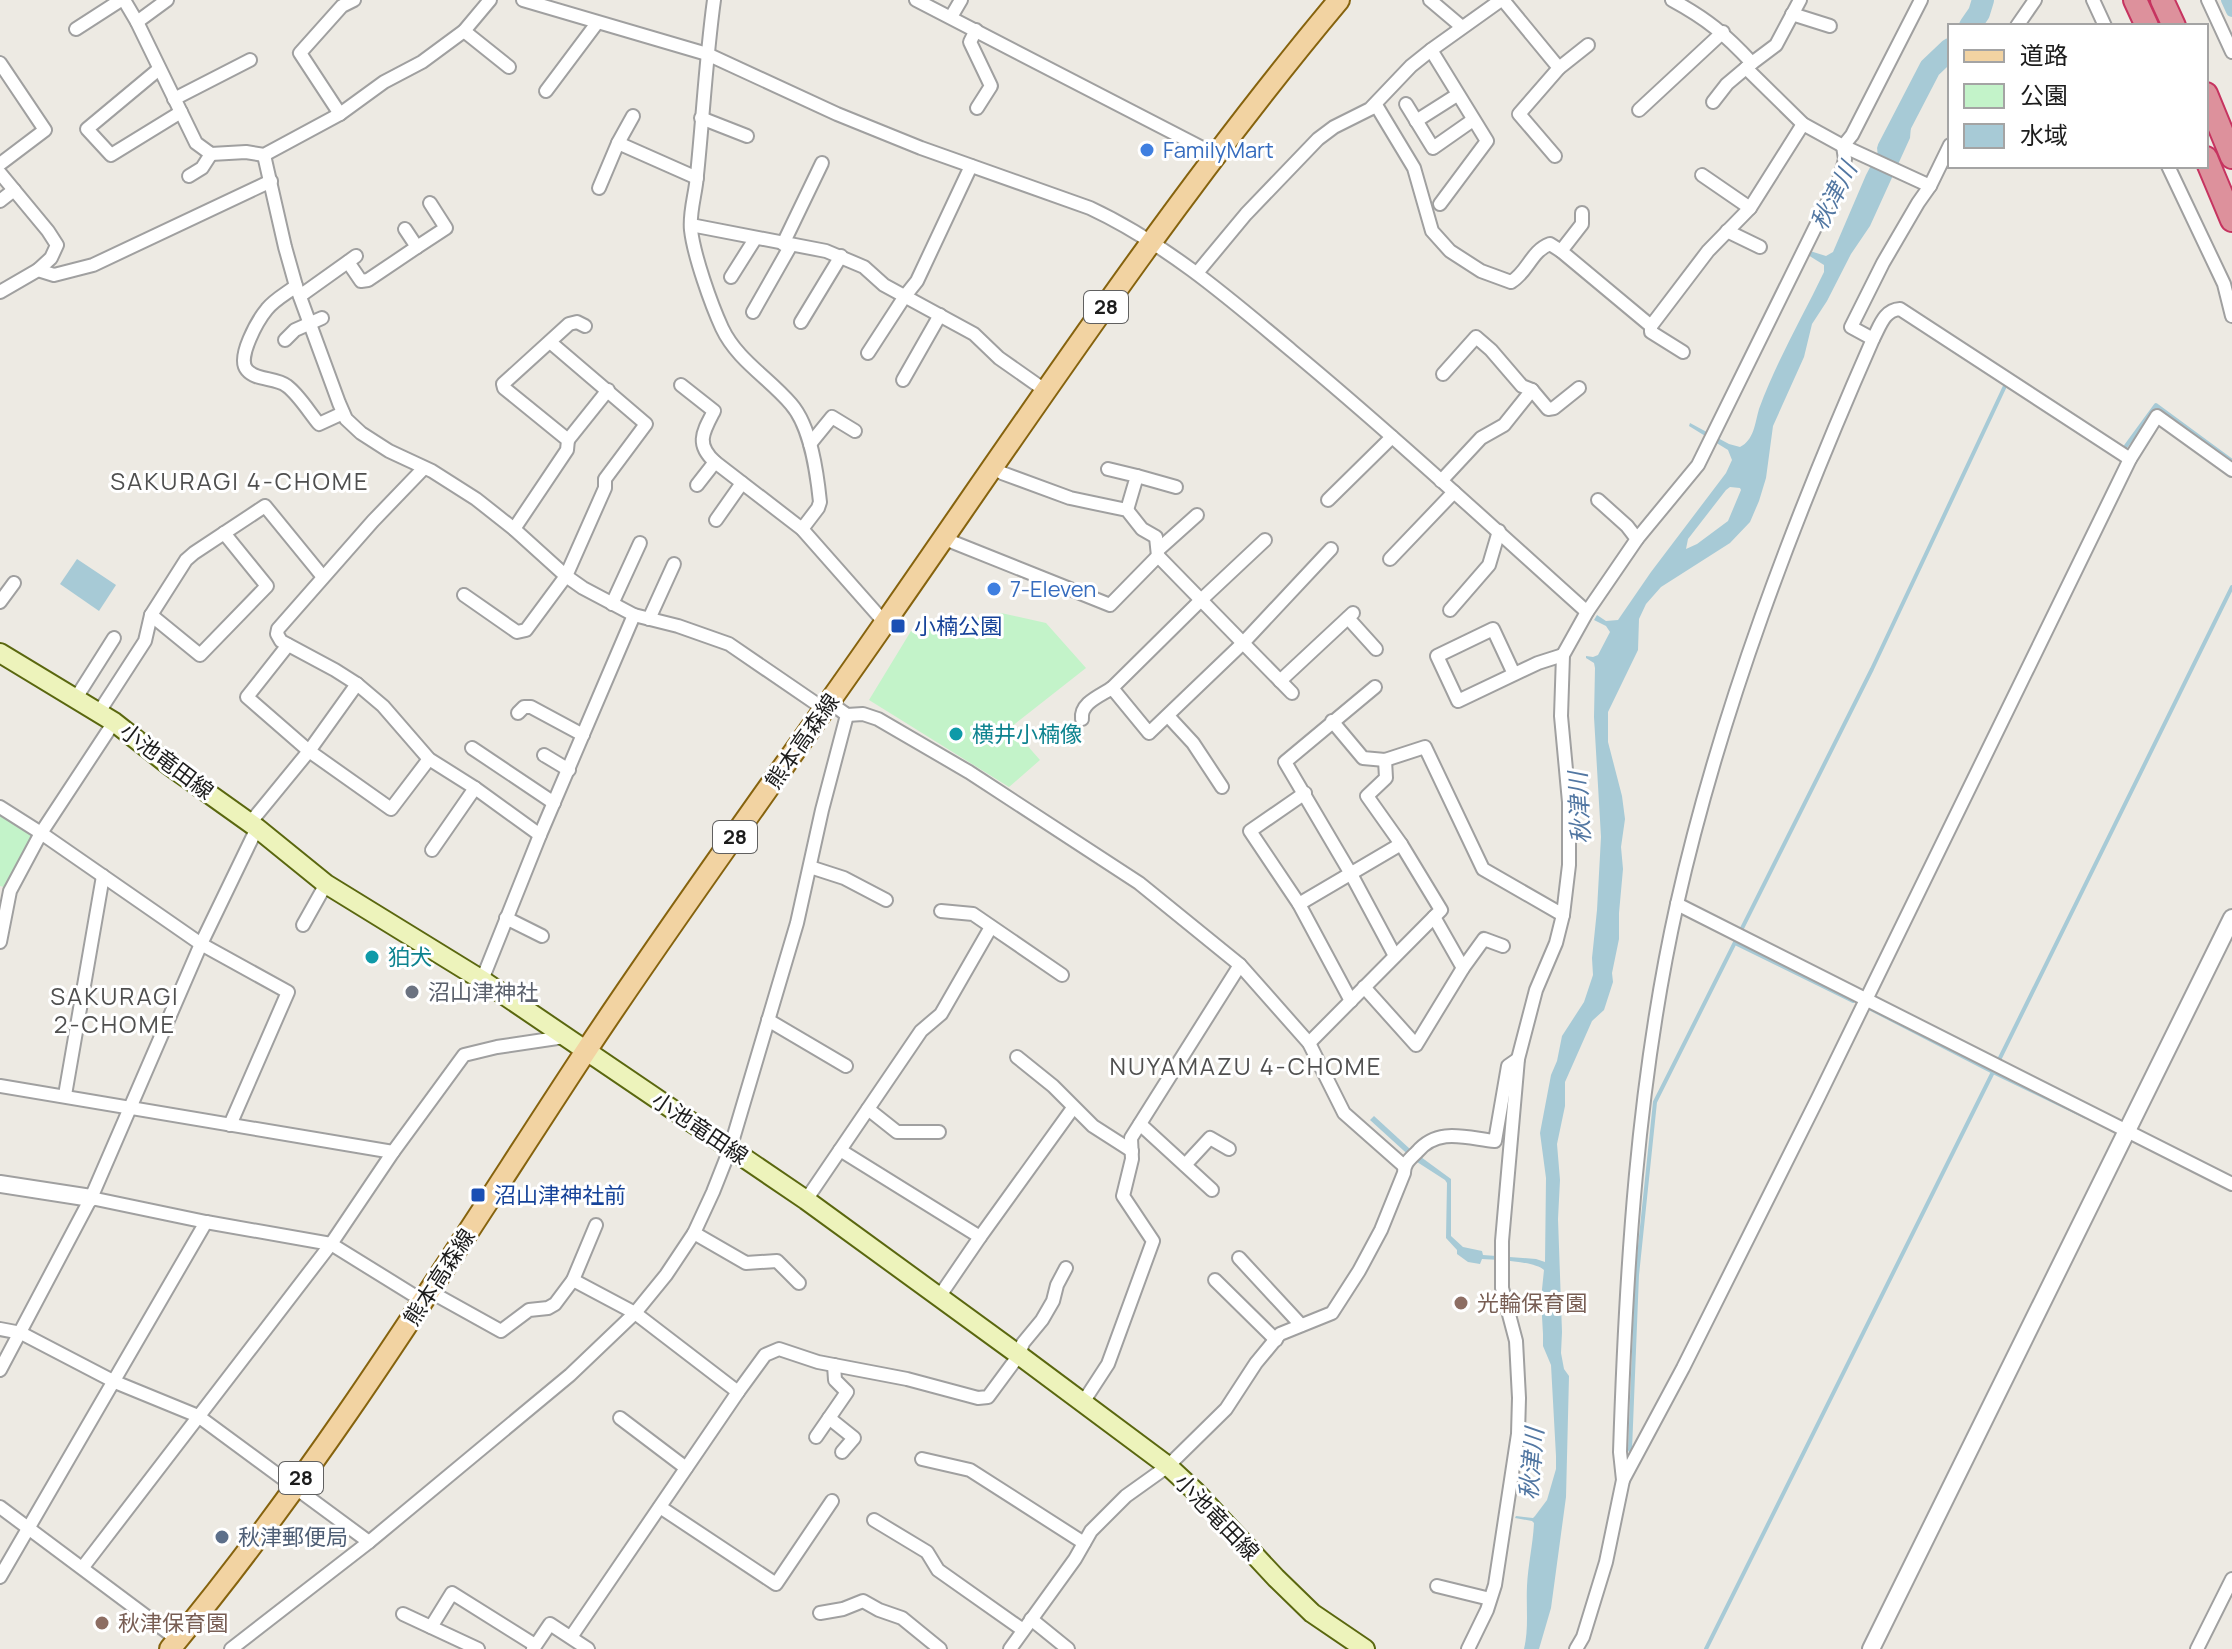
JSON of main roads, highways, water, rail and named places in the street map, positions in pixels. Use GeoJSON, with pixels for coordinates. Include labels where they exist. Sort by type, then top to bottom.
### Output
{"type":"FeatureCollection","features":[{"type":"Feature","properties":{"kind":"highway"},"geometry":{"type":"LineString","coordinates":[[2135,0],[2146,24]]}},
{"type":"Feature","properties":{"kind":"highway"},"geometry":{"type":"LineString","coordinates":[[2162,0],[2173,24]]}},
{"type":"Feature","properties":{"kind":"highway"},"geometry":{"type":"LineString","coordinates":[[2208,99],[2232,157]]}},
{"type":"Feature","properties":{"kind":"highway"},"geometry":{"type":"LineString","coordinates":[[2208,163],[2232,220]]}},
{"type":"Feature","properties":{"kind":"main road","name":"熊本高森線"},"geometry":{"type":"LineString","coordinates":[[174,1644],[237,1568],[380,1368],[586,1051],[988,471],[1216,155],[1339,0]]}},
{"type":"Feature","properties":{"kind":"main road","name":"小池竜田線"},"geometry":{"type":"LineString","coordinates":[[0,653],[107,717],[326,884],[482,980],[806,1200],[1019,1355],[1168,1466],[1312,1613],[1365,1649]]}},
{"type":"Feature","properties":{"kind":"water"},"geometry":{"type":"Polygon","coordinates":[[[1893,123],[1911,126],[1910,138],[1870,226],[1812,324],[1804,357],[1773,426],[1766,478],[1750,522],[1730,543],[1661,587],[1646,604],[1639,619],[1638,650],[1608,712],[1608,742],[1625,819],[1621,847],[1623,869],[1619,939],[1613,982],[1604,1010],[1592,1021],[1565,1082],[1565,1106],[1557,1144],[1561,1353],[1564,1369],[1569,1376],[1566,1497],[1551,1608],[1539,1649],[1524,1649],[1534,1523],[1515,1518],[1535,1516],[1547,1500],[1556,1469],[1551,1365],[1543,1346],[1541,1299],[1544,1270],[1515,1262],[1482,1259],[1480,1264],[1468,1262],[1457,1254],[1446,1238],[1447,1183],[1414,1160],[1370,1120],[1374,1116],[1410,1149],[1451,1179],[1451,1236],[1463,1247],[1482,1251],[1483,1255],[1545,1262],[1546,1178],[1540,1133],[1562,1036],[1584,1002],[1593,975],[1601,837],[1594,717],[1595,668],[1586,656],[1598,655],[1610,632],[1594,620],[1597,615],[1606,621],[1618,620],[1726,473],[1732,460],[1728,450],[1689,426],[1690,423],[1740,447],[1751,436],[1773,374],[1824,272],[1824,265],[1808,255],[1810,251],[1826,256],[1833,252],[1866,175],[1893,123]],[[1730,487],[1726,490],[1688,539],[1686,549],[1728,521],[1740,488],[1730,487]]]}},
{"type":"Feature","properties":{"kind":"water"},"geometry":{"type":"Polygon","coordinates":[[[77,559],[116,585],[99,611],[60,584],[77,559]]]}},
{"type":"Feature","properties":{"kind":"waterway","name":"秋津川"},"geometry":{"type":"LineString","coordinates":[[1971,24],[1983,0]]}},
{"type":"Feature","properties":{"kind":"waterway"},"geometry":{"type":"LineString","coordinates":[[2227,0],[2232,11]]}},
{"type":"Feature","properties":{"kind":"waterway","name":"秋津川"},"geometry":{"type":"LineString","coordinates":[[1888,149],[1930,68],[1948,51]]}},
{"type":"Feature","properties":{"kind":"waterway"},"geometry":{"type":"LineString","coordinates":[[1630,1450],[1637,1275],[1655,1102],[1872,669],[2005,386]]}},
{"type":"Feature","properties":{"kind":"waterway"},"geometry":{"type":"LineString","coordinates":[[2126,446],[2156,405],[2232,461]]}},
{"type":"Feature","properties":{"kind":"waterway"},"geometry":{"type":"LineString","coordinates":[[1997,1064],[2232,587]]}},
{"type":"Feature","properties":{"kind":"waterway"},"geometry":{"type":"LineString","coordinates":[[1735,943],[1853,1001]]}},
{"type":"Feature","properties":{"kind":"waterway"},"geometry":{"type":"LineString","coordinates":[[1706,1649],[1993,1072],[1871,1009]]}},
{"type":"Feature","properties":{"kind":"waterway"},"geometry":{"type":"LineString","coordinates":[[1993,1072],[2086,1117]]}},
{"type":"Feature","properties":{"kind":"place","name":"FamilyMart"},"geometry":{"type":"Point","coordinates":[1147,150]}},
{"type":"Feature","properties":{"kind":"place","name":"7-Eleven"},"geometry":{"type":"Point","coordinates":[994,589]}},
{"type":"Feature","properties":{"kind":"place","name":"小楠公園"},"geometry":{"type":"Point","coordinates":[898,626]}},
{"type":"Feature","properties":{"kind":"place","name":"横井小楠像"},"geometry":{"type":"Point","coordinates":[956,734]}},
{"type":"Feature","properties":{"kind":"place","name":"狛犬"},"geometry":{"type":"Point","coordinates":[372,957]}},
{"type":"Feature","properties":{"kind":"place","name":"沼山津神社"},"geometry":{"type":"Point","coordinates":[412,992]}},
{"type":"Feature","properties":{"kind":"place","name":"沼山津神社前"},"geometry":{"type":"Point","coordinates":[478,1195]}},
{"type":"Feature","properties":{"kind":"place","name":"光輪保育園"},"geometry":{"type":"Point","coordinates":[1461,1303]}},
{"type":"Feature","properties":{"kind":"place","name":"秋津郵便局"},"geometry":{"type":"Point","coordinates":[222,1537]}},
{"type":"Feature","properties":{"kind":"place","name":"秋津保育園"},"geometry":{"type":"Point","coordinates":[102,1623]}},
{"type":"Feature","properties":{"kind":"district","name":"SAKURAGI 4-CHOME"},"geometry":{"type":"Point","coordinates":[240,482]}},
{"type":"Feature","properties":{"kind":"district","name":"SAKURAGI 2-CHOME"},"geometry":{"type":"Point","coordinates":[115,1011]}},
{"type":"Feature","properties":{"kind":"district","name":"NUYAMAZU 4-CHOME"},"geometry":{"type":"Point","coordinates":[1246,1067]}}]}
